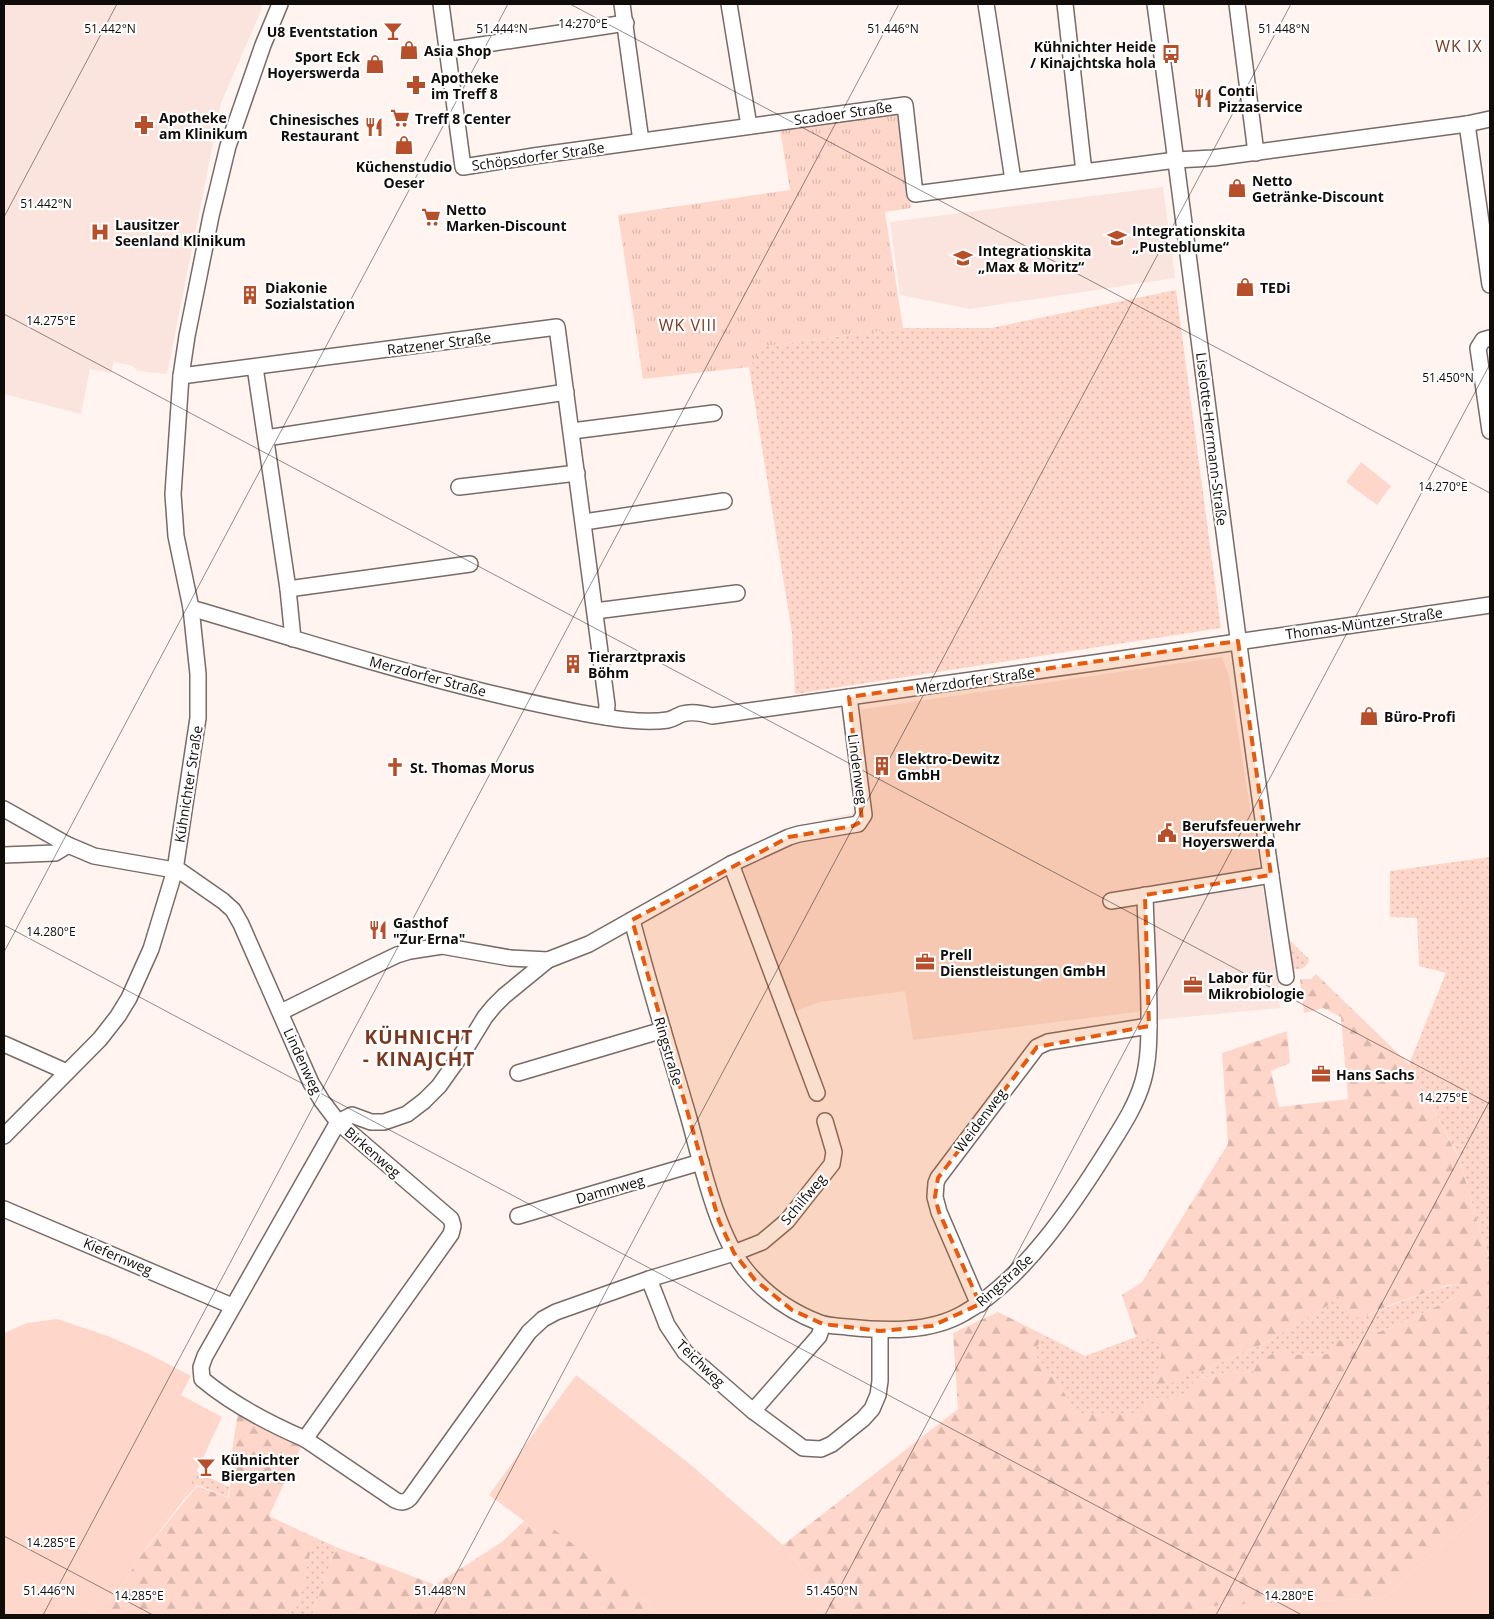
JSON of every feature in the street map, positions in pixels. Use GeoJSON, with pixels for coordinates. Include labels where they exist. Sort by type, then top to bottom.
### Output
{"type":"FeatureCollection","features":[{"type":"Feature","properties":{"kind":"street","name":"Kühnichter Straße"},"geometry":{"type":"LineString","coordinates":[[4,1136],[100,1039],[118,1016],[129,998],[151,949],[174,870],[198,729],[198,674],[191,608],[176,536],[174,494],[181,376],[211,216],[228,146],[263,45],[280,4]]}},
{"type":"Feature","properties":{"kind":"street","name":"Schöpsdorfer Straße"},"geometry":{"type":"LineString","coordinates":[[441,4],[463,168],[773,122]]}},
{"type":"Feature","properties":{"kind":"street"},"geometry":{"type":"LineString","coordinates":[[622,4],[641,141]]}},
{"type":"Feature","properties":{"kind":"street"},"geometry":{"type":"LineString","coordinates":[[729,4],[750,126]]}},
{"type":"Feature","properties":{"kind":"street"},"geometry":{"type":"LineString","coordinates":[[986,4],[1013,180]]}},
{"type":"Feature","properties":{"kind":"street"},"geometry":{"type":"LineString","coordinates":[[1065,4],[1084,172]]}},
{"type":"Feature","properties":{"kind":"street","name":"Liselotte-Herrmann-Straße"},"geometry":{"type":"LineString","coordinates":[[1154,4],[1238,641],[1286,977]]}},
{"type":"Feature","properties":{"kind":"street"},"geometry":{"type":"LineString","coordinates":[[1238,4],[1256,152]]}},
{"type":"Feature","properties":{"kind":"street"},"geometry":{"type":"LineString","coordinates":[[447,50],[626,23]]}},
{"type":"Feature","properties":{"kind":"street","name":"Scadoer Straße"},"geometry":{"type":"LineString","coordinates":[[773,122],[905,105],[915,194],[1176,160],[1213,158],[1467,124],[1490,119]]}},
{"type":"Feature","properties":{"kind":"street"},"geometry":{"type":"LineString","coordinates":[[1467,124],[1490,285]]}},
{"type":"Feature","properties":{"kind":"street","name":"Ratzener Straße"},"geometry":{"type":"LineString","coordinates":[[181,376],[558,327],[607,705],[606,717]]}},
{"type":"Feature","properties":{"kind":"street"},"geometry":{"type":"LineString","coordinates":[[1490,338],[1482,340],[1478,348],[1490,431]]}},
{"type":"Feature","properties":{"kind":"street"},"geometry":{"type":"LineString","coordinates":[[256,367],[288,589],[293,639]]}},
{"type":"Feature","properties":{"kind":"street"},"geometry":{"type":"LineString","coordinates":[[266,438],[566,392]]}},
{"type":"Feature","properties":{"kind":"street"},"geometry":{"type":"LineString","coordinates":[[572,431],[714,413]]}},
{"type":"Feature","properties":{"kind":"street"},"geometry":{"type":"LineString","coordinates":[[459,487],[577,473]]}},
{"type":"Feature","properties":{"kind":"street"},"geometry":{"type":"LineString","coordinates":[[584,522],[724,501]]}},
{"type":"Feature","properties":{"kind":"street"},"geometry":{"type":"LineString","coordinates":[[288,589],[470,564]]}},
{"type":"Feature","properties":{"kind":"street"},"geometry":{"type":"LineString","coordinates":[[595,612],[737,593]]}},
{"type":"Feature","properties":{"kind":"street","name":"Thomas-Müntzer-Straße"},"geometry":{"type":"LineString","coordinates":[[1238,641],[1490,605]]}},
{"type":"Feature","properties":{"kind":"street","name":"Merzdorfer Straße"},"geometry":{"type":"LineString","coordinates":[[191,608],[293,639],[513,699],[606,717],[641,720],[669,720],[682,714],[699,712],[712,716],[1238,641]]}},
{"type":"Feature","properties":{"kind":"street","name":"Lindenweg"},"geometry":{"type":"LineString","coordinates":[[4,809],[68,845],[94,856],[180,871],[233,910],[281,1012],[311,1083],[338,1122],[352,1115],[372,1122],[384,1122],[407,1114],[439,1086],[494,1006],[548,960],[589,944],[731,864],[798,834],[853,826],[862,821],[864,815],[849,697]]}},
{"type":"Feature","properties":{"kind":"street"},"geometry":{"type":"LineString","coordinates":[[4,855],[55,853],[68,845]]}},
{"type":"Feature","properties":{"kind":"street"},"geometry":{"type":"LineString","coordinates":[[731,864],[817,1093]]}},
{"type":"Feature","properties":{"kind":"street"},"geometry":{"type":"LineString","coordinates":[[1111,901],[1271,875]]}},
{"type":"Feature","properties":{"kind":"street"},"geometry":{"type":"LineString","coordinates":[[1144,896],[1149,1026]]}},
{"type":"Feature","properties":{"kind":"street","name":"Ringstraße"},"geometry":{"type":"LineString","coordinates":[[632,920],[701,1162],[720,1221],[734,1253],[755,1280],[780,1301],[792,1310],[823,1324],[880,1331],[932,1326],[955,1318],[980,1304],[1037,1249],[1064,1213],[1131,1111],[1143,1084],[1147,1066],[1149,1026]]}},
{"type":"Feature","properties":{"kind":"street","name":"Lindenweg"},"geometry":{"type":"LineString","coordinates":[[281,1012],[397,955],[410,951],[442,946],[518,958],[548,960]]}},
{"type":"Feature","properties":{"kind":"street"},"geometry":{"type":"LineString","coordinates":[[518,958],[524,968],[525,980]]}},
{"type":"Feature","properties":{"kind":"street","name":"Weidenweg"},"geometry":{"type":"LineString","coordinates":[[980,1304],[939,1212],[935,1197],[938,1178],[1037,1047],[1048,1042],[1149,1026]]}},
{"type":"Feature","properties":{"kind":"street"},"geometry":{"type":"LineString","coordinates":[[518,1073],[664,1030]]}},
{"type":"Feature","properties":{"kind":"street"},"geometry":{"type":"LineString","coordinates":[[4,1044],[67,1072]]}},
{"type":"Feature","properties":{"kind":"street","name":"Schilfweg"},"geometry":{"type":"LineString","coordinates":[[734,1253],[762,1242],[787,1221],[826,1173],[832,1164],[834,1152],[825,1121]]}},
{"type":"Feature","properties":{"kind":"street","name":"Birkenweg"},"geometry":{"type":"LineString","coordinates":[[305,1439],[451,1234],[453,1226],[451,1219],[338,1122],[205,1356],[202,1367],[202,1379],[238,1406],[275,1426],[305,1439],[394,1500],[401,1503],[406,1502],[410,1498],[529,1332],[543,1319],[649,1279]]}},
{"type":"Feature","properties":{"kind":"street","name":"Dammweg"},"geometry":{"type":"LineString","coordinates":[[518,1216],[701,1162]]}},
{"type":"Feature","properties":{"kind":"street","name":"Kiefernweg"},"geometry":{"type":"LineString","coordinates":[[4,1209],[232,1306]]}},
{"type":"Feature","properties":{"kind":"street"},"geometry":{"type":"LineString","coordinates":[[649,1279],[734,1253]]}},
{"type":"Feature","properties":{"kind":"street","name":"Teichweg"},"geometry":{"type":"LineString","coordinates":[[649,1279],[667,1326],[685,1352],[753,1411],[803,1448],[821,1449],[832,1444],[872,1409],[878,1395],[880,1381],[880,1331]]}},
{"type":"Feature","properties":{"kind":"street"},"geometry":{"type":"LineString","coordinates":[[753,1411],[819,1336],[823,1324]]}},
{"type":"Feature","properties":{"kind":"highlighted area"},"geometry":{"type":"Polygon","coordinates":[[[1238,641],[1271,875],[1145,895],[1149,1026],[1037,1047],[938,1178],[935,1197],[939,1212],[980,1304],[932,1326],[880,1331],[823,1324],[792,1310],[755,1280],[734,1253],[719,1221],[632,920],[789,837],[853,826],[862,821],[849,697],[1238,641]]]}},
{"type":"Feature","properties":{"kind":"shaded area","name":"Lausitzer Seenland Klinikum"},"geometry":{"type":"Polygon","coordinates":[[[4,4],[262,4],[261,11],[221,103],[167,374],[144,372],[137,370],[131,365],[114,362],[111,373],[90,369],[81,414],[4,394],[4,4]]]}},
{"type":"Feature","properties":{"kind":"shaded area"},"geometry":{"type":"Polygon","coordinates":[[[1163,187],[1175,278],[970,309],[900,295],[890,222],[1163,187]]]}},
{"type":"Feature","properties":{"kind":"shaded area"},"geometry":{"type":"Polygon","coordinates":[[[1222,657],[1229,677],[1278,983],[1280,1008],[1154,1020],[1152,1010],[913,1040],[905,991],[820,1002],[795,1011],[737,852],[789,828],[870,809],[857,710],[1222,657]]]}},
{"type":"Feature","properties":{"kind":"green space"},"geometry":{"type":"Polygon","coordinates":[[[897,114],[911,208],[885,212],[903,328],[765,346],[749,367],[643,379],[618,215],[790,190],[780,130],[897,114]]]}},
{"type":"Feature","properties":{"kind":"green space"},"geometry":{"type":"Polygon","coordinates":[[[1176,290],[1221,628],[795,694],[792,633],[749,367],[765,346],[903,328],[991,328],[1176,290]]]}},
{"type":"Feature","properties":{"kind":"green space"},"geometry":{"type":"Polygon","coordinates":[[[1361,462],[1391,486],[1377,505],[1346,482],[1361,462]]]}},
{"type":"Feature","properties":{"kind":"green space"},"geometry":{"type":"Polygon","coordinates":[[[1490,857],[1490,1259],[1459,1157],[1409,1064],[1446,973],[1419,966],[1417,918],[1390,917],[1390,871],[1490,857]]]}},
{"type":"Feature","properties":{"kind":"green space"},"geometry":{"type":"Polygon","coordinates":[[[1288,939],[1309,959],[1305,967],[1296,969],[1290,967],[1288,939]]]}},
{"type":"Feature","properties":{"kind":"green space"},"geometry":{"type":"Polygon","coordinates":[[[1316,974],[1409,1064],[1459,1158],[1490,1260],[1490,1503],[1384,1598],[1213,1606],[1183,1615],[835,1615],[805,1572],[783,1545],[958,1409],[953,1333],[998,1312],[1044,1335],[1033,1353],[1058,1382],[1076,1413],[1142,1413],[1147,1399],[1182,1397],[1196,1378],[1211,1377],[1229,1371],[1253,1373],[1258,1361],[1281,1350],[1295,1355],[1329,1354],[1338,1340],[1355,1345],[1367,1329],[1379,1332],[1406,1321],[1454,1298],[1465,1284],[1448,1285],[1395,1303],[1361,1318],[1347,1316],[1339,1296],[1327,1306],[1265,1343],[1202,1371],[1189,1371],[1183,1382],[1154,1384],[1164,1345],[1136,1337],[1122,1295],[1142,1282],[1228,1144],[1222,1053],[1287,1031],[1290,1063],[1271,1071],[1279,1107],[1348,1099],[1341,1017],[1323,1008],[1304,1013],[1300,979],[1311,979],[1316,974]]]}},
{"type":"Feature","properties":{"kind":"green space"},"geometry":{"type":"Polygon","coordinates":[[[1466,1283],[1454,1298],[1406,1321],[1379,1332],[1367,1329],[1355,1345],[1329,1354],[1295,1355],[1281,1350],[1253,1373],[1229,1371],[1211,1377],[1196,1378],[1182,1397],[1147,1399],[1142,1413],[1076,1413],[1058,1382],[1033,1353],[1044,1335],[1085,1356],[1136,1337],[1164,1344],[1189,1371],[1202,1371],[1265,1343],[1327,1306],[1339,1295],[1361,1318],[1426,1293],[1466,1283]]]}},
{"type":"Feature","properties":{"kind":"green space"},"geometry":{"type":"Polygon","coordinates":[[[57,1319],[108,1336],[149,1354],[191,1376],[181,1395],[222,1417],[183,1501],[137,1560],[120,1591],[90,1615],[4,1615],[4,1333],[27,1323],[57,1319]]]}},
{"type":"Feature","properties":{"kind":"green space"},"geometry":{"type":"Polygon","coordinates":[[[576,1375],[691,1465],[783,1545],[805,1572],[835,1615],[656,1615],[647,1602],[546,1523],[537,1533],[523,1520],[489,1495],[576,1375]]]}},
{"type":"Feature","properties":{"kind":"green space"},"geometry":{"type":"Polygon","coordinates":[[[239,1407],[305,1439],[269,1516],[314,1537],[299,1602],[285,1615],[90,1615],[120,1591],[137,1560],[197,1486],[229,1498],[233,1444],[239,1407]]]}},
{"type":"Feature","properties":{"kind":"green space"},"geometry":{"type":"Polygon","coordinates":[[[196,1471],[229,1487],[228,1497],[197,1485],[183,1501],[196,1471]]]}},
{"type":"Feature","properties":{"kind":"green space"},"geometry":{"type":"Polygon","coordinates":[[[1490,1503],[1490,1615],[1183,1615],[1213,1606],[1384,1598],[1490,1503]]]}},
{"type":"Feature","properties":{"kind":"green space"},"geometry":{"type":"Polygon","coordinates":[[[524,1521],[537,1533],[546,1522],[647,1602],[656,1615],[312,1615],[336,1547],[435,1585],[502,1542],[524,1521]]]}},
{"type":"Feature","properties":{"kind":"green space"},"geometry":{"type":"Polygon","coordinates":[[[314,1537],[336,1547],[312,1615],[285,1615],[299,1602],[314,1537]]]}},
{"type":"Feature","properties":{"kind":"place","name":"U8 Eventstation"},"geometry":{"type":"Point","coordinates":[393,31]}},
{"type":"Feature","properties":{"kind":"place","name":"Asia Shop"},"geometry":{"type":"Point","coordinates":[409,50]}},
{"type":"Feature","properties":{"kind":"place","name":"Kühnichter Heide / Kinajchtska hola"},"geometry":{"type":"Point","coordinates":[1171,54]}},
{"type":"Feature","properties":{"kind":"place","name":"Sport Eck Hoyerswerda"},"geometry":{"type":"Point","coordinates":[375,64]}},
{"type":"Feature","properties":{"kind":"place","name":"Apotheke im Treff 8"},"geometry":{"type":"Point","coordinates":[416,85]}},
{"type":"Feature","properties":{"kind":"place","name":"Conti Pizzaservice"},"geometry":{"type":"Point","coordinates":[1203,98]}},
{"type":"Feature","properties":{"kind":"place","name":"Treff 8 Center"},"geometry":{"type":"Point","coordinates":[400,118]}},
{"type":"Feature","properties":{"kind":"place","name":"Apotheke am Klinikum"},"geometry":{"type":"Point","coordinates":[144,125]}},
{"type":"Feature","properties":{"kind":"place","name":"Chinesisches Restaurant"},"geometry":{"type":"Point","coordinates":[374,127]}},
{"type":"Feature","properties":{"kind":"place","name":"Küchenstudio Oeser"},"geometry":{"type":"Point","coordinates":[404,145]}},
{"type":"Feature","properties":{"kind":"place","name":"Netto Getränke-Discount"},"geometry":{"type":"Point","coordinates":[1237,188]}},
{"type":"Feature","properties":{"kind":"place","name":"Netto Marken-Discount"},"geometry":{"type":"Point","coordinates":[431,217]}},
{"type":"Feature","properties":{"kind":"place","name":"Lausitzer Seenland Klinikum"},"geometry":{"type":"Point","coordinates":[100,232]}},
{"type":"Feature","properties":{"kind":"place","name":"Integrationskita „Pusteblume“"},"geometry":{"type":"Point","coordinates":[1117,238]}},
{"type":"Feature","properties":{"kind":"place","name":"Integrationskita „Max & Moritz“"},"geometry":{"type":"Point","coordinates":[963,258]}},
{"type":"Feature","properties":{"kind":"place","name":"TEDi"},"geometry":{"type":"Point","coordinates":[1245,287]}},
{"type":"Feature","properties":{"kind":"place","name":"Diakonie Sozialstation"},"geometry":{"type":"Point","coordinates":[250,295]}},
{"type":"Feature","properties":{"kind":"place","name":"Tierarztpraxis Böhm"},"geometry":{"type":"Point","coordinates":[573,664]}},
{"type":"Feature","properties":{"kind":"place","name":"Büro-Profi"},"geometry":{"type":"Point","coordinates":[1369,716]}},
{"type":"Feature","properties":{"kind":"place","name":"Elektro-Dewitz GmbH"},"geometry":{"type":"Point","coordinates":[882,766]}},
{"type":"Feature","properties":{"kind":"place","name":"St. Thomas Morus"},"geometry":{"type":"Point","coordinates":[395,767]}},
{"type":"Feature","properties":{"kind":"place","name":"Berufsfeuerwehr Hoyerswerda"},"geometry":{"type":"Point","coordinates":[1167,833]}},
{"type":"Feature","properties":{"kind":"place","name":"Gasthof \"Zur Erna\""},"geometry":{"type":"Point","coordinates":[378,930]}},
{"type":"Feature","properties":{"kind":"place","name":"Prell Dienstleistungen GmbH"},"geometry":{"type":"Point","coordinates":[925,962]}},
{"type":"Feature","properties":{"kind":"place","name":"Labor für Mikrobiologie"},"geometry":{"type":"Point","coordinates":[1193,985]}},
{"type":"Feature","properties":{"kind":"place","name":"Hans Sachs"},"geometry":{"type":"Point","coordinates":[1321,1074]}},
{"type":"Feature","properties":{"kind":"place","name":"Kühnichter Biergarten"},"geometry":{"type":"Point","coordinates":[206,1467]}},
{"type":"Feature","properties":{"kind":"district","name":"WK IX"},"geometry":{"type":"Point","coordinates":[1459,46]}},
{"type":"Feature","properties":{"kind":"district","name":"WK VIII"},"geometry":{"type":"Point","coordinates":[688,325]}},
{"type":"Feature","properties":{"kind":"district","name":"KÜHNICHT - KINAJCHT"},"geometry":{"type":"Point","coordinates":[419,1048]}}]}
